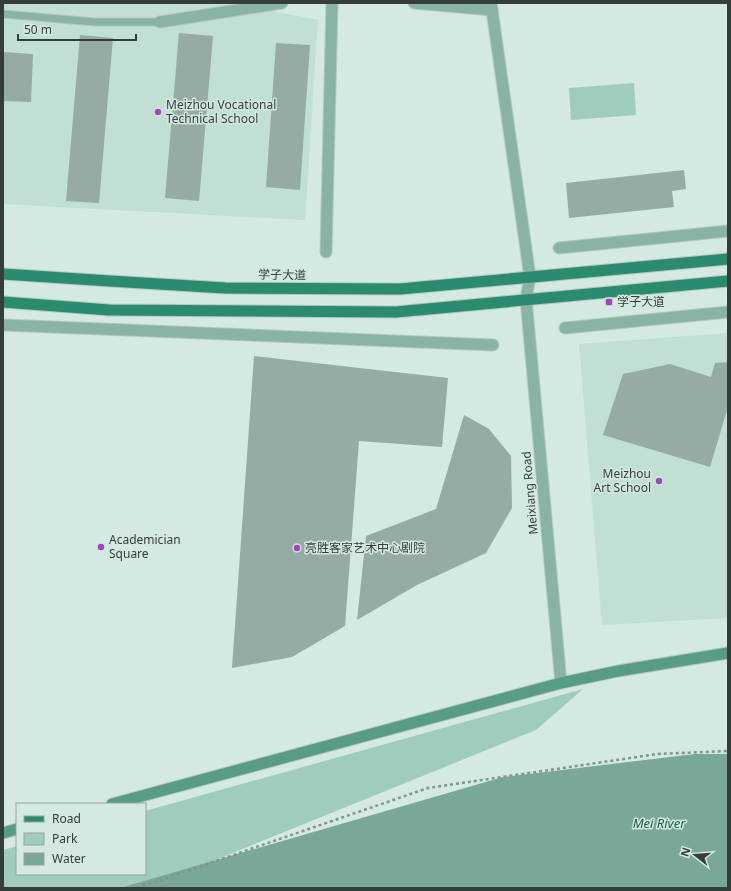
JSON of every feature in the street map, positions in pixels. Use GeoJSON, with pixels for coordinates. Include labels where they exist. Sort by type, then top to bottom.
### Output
{"type":"FeatureCollection","features":[{"type":"Feature","properties":{"kind":"main road","name":"学子大道"},"geometry":{"type":"LineString","coordinates":[[3,274],[225,288],[400,289],[728,259]]}},
{"type":"Feature","properties":{"kind":"main road"},"geometry":{"type":"LineString","coordinates":[[3,302],[109,310],[396,312],[728,281]]}},
{"type":"Feature","properties":{"kind":"main road"},"geometry":{"type":"LineString","coordinates":[[116,803],[561,684],[618,671],[728,653]]}},
{"type":"Feature","properties":{"kind":"main road"},"geometry":{"type":"LineString","coordinates":[[3,833],[16,830]]}},
{"type":"Feature","properties":{"kind":"street"},"geometry":{"type":"LineString","coordinates":[[160,22],[282,3]]}},
{"type":"Feature","properties":{"kind":"street"},"geometry":{"type":"LineString","coordinates":[[326,252],[332,3]]}},
{"type":"Feature","properties":{"kind":"street"},"geometry":{"type":"LineString","coordinates":[[414,3],[492,7]]}},
{"type":"Feature","properties":{"kind":"street","name":"Meixiang Road"},"geometry":{"type":"LineString","coordinates":[[492,7],[530,277],[526,299],[561,684]]}},
{"type":"Feature","properties":{"kind":"street"},"geometry":{"type":"LineString","coordinates":[[558,248],[728,231]]}},
{"type":"Feature","properties":{"kind":"street"},"geometry":{"type":"LineString","coordinates":[[565,328],[728,312]]}},
{"type":"Feature","properties":{"kind":"street"},"geometry":{"type":"LineString","coordinates":[[3,326],[494,345]]}},
{"type":"Feature","properties":{"kind":"lane"},"geometry":{"type":"LineString","coordinates":[[3,14],[94,22],[160,22]]}},
{"type":"Feature","properties":{"kind":"path"},"geometry":{"type":"LineString","coordinates":[[137,888],[428,788],[657,754],[728,751]]}},
{"type":"Feature","properties":{"kind":"shaded area","name":"Meizhou Vocational Technical School"},"geometry":{"type":"Polygon","coordinates":[[[3,3],[232,3],[318,20],[305,220],[3,204],[3,3]]]}},
{"type":"Feature","properties":{"kind":"shaded area","name":"Meizhou Art School"},"geometry":{"type":"Polygon","coordinates":[[[728,333],[728,618],[602,625],[579,344],[728,333]]]}},
{"type":"Feature","properties":{"kind":"green space"},"geometry":{"type":"Polygon","coordinates":[[[634,83],[636,115],[571,120],[569,88],[634,83]]]}},
{"type":"Feature","properties":{"kind":"green space"},"geometry":{"type":"Polygon","coordinates":[[[583,689],[536,730],[146,888],[3,888],[3,850],[16,846],[16,875],[146,875],[146,811],[583,689]]]}},
{"type":"Feature","properties":{"kind":"water","name":"Mei River"},"geometry":{"type":"Polygon","coordinates":[[[695,754],[728,754],[728,888],[120,888],[503,777],[695,754]]]}},
{"type":"Feature","properties":{"kind":"building"},"geometry":{"type":"Polygon","coordinates":[[[179,33],[213,36],[199,201],[165,198],[179,33]]]}},
{"type":"Feature","properties":{"kind":"building"},"geometry":{"type":"Polygon","coordinates":[[[80,35],[113,38],[99,203],[66,201],[80,35]]]}},
{"type":"Feature","properties":{"kind":"building"},"geometry":{"type":"Polygon","coordinates":[[[276,43],[310,45],[300,190],[266,187],[276,43]]]}},
{"type":"Feature","properties":{"kind":"building"},"geometry":{"type":"Polygon","coordinates":[[[3,52],[33,54],[31,102],[3,101],[3,52]]]}},
{"type":"Feature","properties":{"kind":"building"},"geometry":{"type":"Polygon","coordinates":[[[684,170],[686,189],[672,191],[674,207],[569,218],[566,183],[684,170]]]}},
{"type":"Feature","properties":{"kind":"building"},"geometry":{"type":"Polygon","coordinates":[[[254,356],[448,378],[442,447],[359,441],[345,626],[292,657],[232,668],[254,356]]]}},
{"type":"Feature","properties":{"kind":"building"},"geometry":{"type":"Polygon","coordinates":[[[728,362],[728,407],[710,467],[603,435],[623,374],[670,364],[711,377],[715,363],[728,362]]]}},
{"type":"Feature","properties":{"kind":"building"},"geometry":{"type":"Polygon","coordinates":[[[464,415],[489,429],[511,456],[512,508],[486,553],[417,585],[357,620],[366,536],[436,509],[464,415]]]}},
{"type":"Feature","properties":{"kind":"place","name":"Meizhou Vocational Technical School"},"geometry":{"type":"Point","coordinates":[158,112]}},
{"type":"Feature","properties":{"kind":"place","name":"学子大道"},"geometry":{"type":"Point","coordinates":[609,302]}},
{"type":"Feature","properties":{"kind":"place","name":"Meizhou Art School"},"geometry":{"type":"Point","coordinates":[659,481]}},
{"type":"Feature","properties":{"kind":"place","name":"Academician Square"},"geometry":{"type":"Point","coordinates":[101,547]}},
{"type":"Feature","properties":{"kind":"place","name":"亮胜客家艺术中心剧院"},"geometry":{"type":"Point","coordinates":[297,548]}}]}
